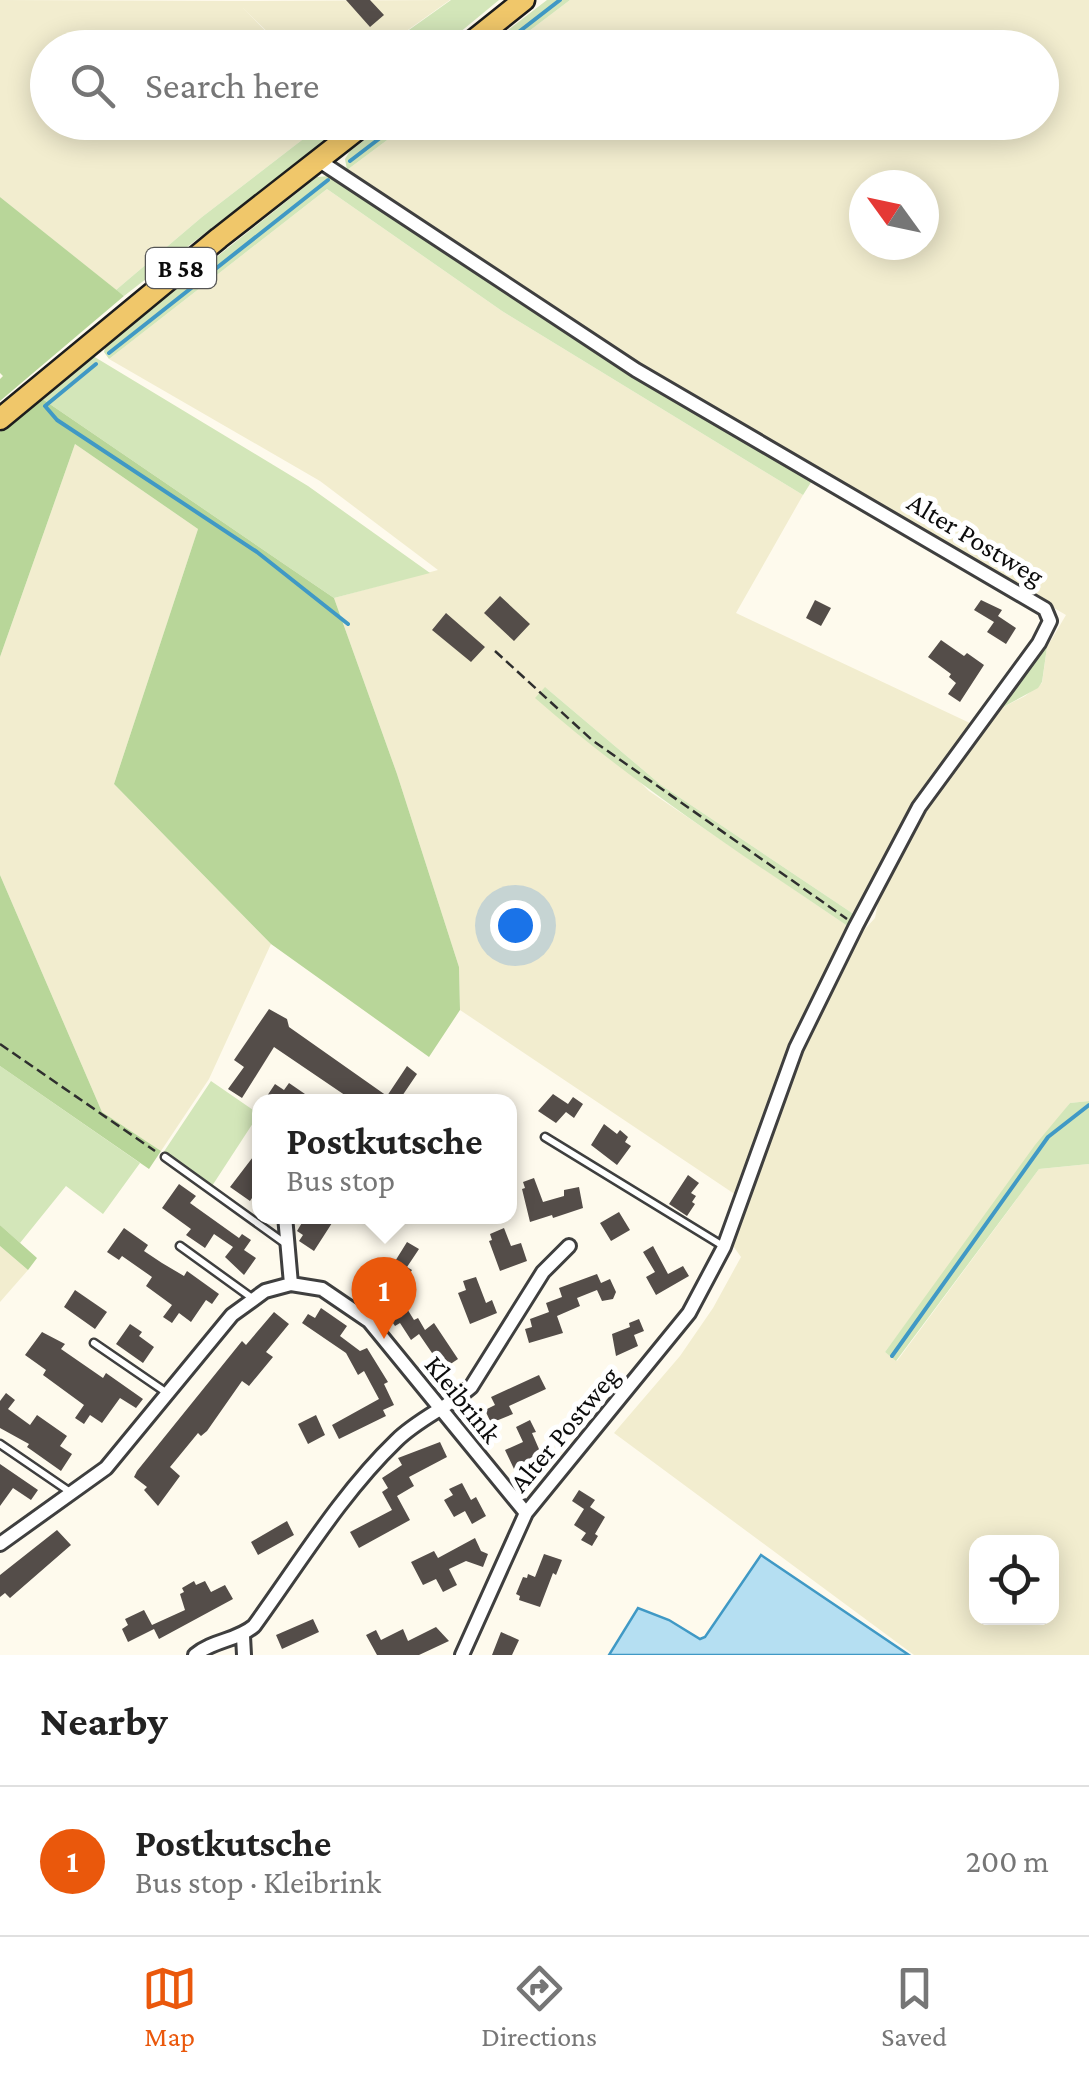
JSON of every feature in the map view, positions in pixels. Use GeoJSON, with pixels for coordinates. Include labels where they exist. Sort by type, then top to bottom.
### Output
{"type":"FeatureCollection","features":[{"type":"Feature","properties":{"kind":"main road"},"geometry":{"type":"LineString","coordinates":[[486,30],[524,0]]}},
{"type":"Feature","properties":{"kind":"main road","name":"B 58"},"geometry":{"type":"LineString","coordinates":[[0,419],[344,140]]}},
{"type":"Feature","properties":{"kind":"street","name":"Alter Postweg"},"geometry":{"type":"LineString","coordinates":[[318,160],[636,370],[1045,609],[1050,621],[1048,630],[919,808],[856,926],[796,1048],[724,1247],[689,1313],[526,1514],[462,1655]]}},
{"type":"Feature","properties":{"kind":"street"},"geometry":{"type":"LineString","coordinates":[[0,1544],[106,1468],[232,1315],[252,1298],[292,1284],[286,1224]]}},
{"type":"Feature","properties":{"kind":"street"},"geometry":{"type":"LineString","coordinates":[[194,1655],[209,1643],[242,1636],[254,1626],[343,1503],[393,1443],[470,1387],[543,1272],[569,1246]]}},
{"type":"Feature","properties":{"kind":"street","name":"Kleibrink"},"geometry":{"type":"LineString","coordinates":[[292,1284],[322,1288],[369,1320],[526,1514]]}},
{"type":"Feature","properties":{"kind":"street"},"geometry":{"type":"LineString","coordinates":[[242,1636],[244,1655]]}},
{"type":"Feature","properties":{"kind":"lane"},"geometry":{"type":"LineString","coordinates":[[545,1136],[686,1227],[724,1247]]}},
{"type":"Feature","properties":{"kind":"lane"},"geometry":{"type":"LineString","coordinates":[[165,1157],[252,1219]]}},
{"type":"Feature","properties":{"kind":"lane"},"geometry":{"type":"LineString","coordinates":[[259,1224],[287,1244]]}},
{"type":"Feature","properties":{"kind":"lane"},"geometry":{"type":"LineString","coordinates":[[180,1246],[252,1298]]}},
{"type":"Feature","properties":{"kind":"lane"},"geometry":{"type":"LineString","coordinates":[[94,1343],[169,1394]]}},
{"type":"Feature","properties":{"kind":"lane"},"geometry":{"type":"LineString","coordinates":[[0,1444],[73,1494]]}},
{"type":"Feature","properties":{"kind":"path"},"geometry":{"type":"LineString","coordinates":[[495,651],[592,740],[856,926]]}},
{"type":"Feature","properties":{"kind":"path"},"geometry":{"type":"LineString","coordinates":[[0,1044],[165,1157]]}},
{"type":"Feature","properties":{"kind":"shaded area"},"geometry":{"type":"Polygon","coordinates":[[[0,0],[450,0],[408,30],[266,30],[242,7],[264,30],[30,30],[30,140],[302,140],[116,290],[0,197],[0,0]]]}},
{"type":"Feature","properties":{"kind":"shaded area"},"geometry":{"type":"Polygon","coordinates":[[[570,0],[1089,0],[1089,1101],[1070,1103],[885,1352],[897,1361],[1039,1169],[1089,1164],[1089,1655],[914,1655],[614,1433],[680,1356],[741,1257],[731,1243],[801,1051],[855,940],[875,918],[882,884],[923,810],[994,712],[1042,683],[1047,647],[1066,615],[640,368],[347,170],[387,140],[1059,140],[1059,30],[530,30],[570,0]]]}},
{"type":"Feature","properties":{"kind":"shaded area"},"geometry":{"type":"Polygon","coordinates":[[[327,189],[502,311],[803,495],[736,613],[972,724],[914,805],[855,915],[661,785],[545,687],[649,791],[849,927],[789,1046],[739,1197],[460,1010],[459,967],[397,774],[334,598],[438,570],[320,481],[109,359],[327,189]]]}},
{"type":"Feature","properties":{"kind":"shaded area"},"geometry":{"type":"Polygon","coordinates":[[[75,444],[198,529],[114,784],[271,944],[209,1079],[161,1151],[102,1112],[0,875],[0,657],[75,444]]]}},
{"type":"Feature","properties":{"kind":"shaded area"},"geometry":{"type":"Polygon","coordinates":[[[0,1246],[28,1270],[0,1302],[0,1246]]]}},
{"type":"Feature","properties":{"kind":"green space"},"geometry":{"type":"Polygon","coordinates":[[[451,0],[499,0],[463,30],[409,30],[451,0]]]}},
{"type":"Feature","properties":{"kind":"green space"},"geometry":{"type":"Polygon","coordinates":[[[547,0],[570,0],[530,30],[508,30],[547,0]]]}},
{"type":"Feature","properties":{"kind":"green space"},"geometry":{"type":"Polygon","coordinates":[[[302,140],[325,140],[124,296],[116,290],[302,140]]]}},
{"type":"Feature","properties":{"kind":"green space"},"geometry":{"type":"Polygon","coordinates":[[[365,140],[387,140],[347,170],[345,159],[365,140]]]}},
{"type":"Feature","properties":{"kind":"green space"},"geometry":{"type":"Polygon","coordinates":[[[329,176],[349,184],[815,476],[803,495],[502,311],[327,189],[109,359],[104,352],[106,345],[317,177],[329,176]]]}},
{"type":"Feature","properties":{"kind":"green space"},"geometry":{"type":"Polygon","coordinates":[[[0,197],[124,296],[0,401],[3,376],[0,197]]]}},
{"type":"Feature","properties":{"kind":"green space"},"geometry":{"type":"Polygon","coordinates":[[[93,356],[308,486],[430,573],[334,598],[41,398],[93,356]]]}},
{"type":"Feature","properties":{"kind":"green space"},"geometry":{"type":"Polygon","coordinates":[[[41,398],[334,598],[397,774],[459,967],[460,1010],[429,1057],[271,944],[114,784],[198,529],[75,444],[0,657],[0,432],[41,398]]]}},
{"type":"Feature","properties":{"kind":"green space"},"geometry":{"type":"Polygon","coordinates":[[[1047,647],[1038,688],[994,712],[1047,647]]]}},
{"type":"Feature","properties":{"kind":"green space"},"geometry":{"type":"Polygon","coordinates":[[[545,687],[661,785],[855,915],[849,927],[688,817],[572,730],[535,698],[545,687]]]}},
{"type":"Feature","properties":{"kind":"green space"},"geometry":{"type":"Polygon","coordinates":[[[0,875],[102,1112],[161,1151],[149,1169],[0,1066],[0,875]]]}},
{"type":"Feature","properties":{"kind":"green space"},"geometry":{"type":"Polygon","coordinates":[[[0,1066],[140,1163],[103,1214],[66,1186],[20,1243],[0,1225],[0,1066]]]}},
{"type":"Feature","properties":{"kind":"green space"},"geometry":{"type":"Polygon","coordinates":[[[211,1081],[252,1109],[252,1125],[212,1186],[163,1153],[211,1081]]]}},
{"type":"Feature","properties":{"kind":"green space"},"geometry":{"type":"Polygon","coordinates":[[[1089,1101],[1089,1164],[1039,1169],[896,1361],[885,1352],[1035,1145],[1070,1103],[1089,1101]]]}},
{"type":"Feature","properties":{"kind":"green space"},"geometry":{"type":"Polygon","coordinates":[[[0,1225],[37,1258],[28,1270],[0,1246],[0,1225]]]}},
{"type":"Feature","properties":{"kind":"water"},"geometry":{"type":"Polygon","coordinates":[[[761,1555],[909,1655],[609,1655],[638,1608],[669,1620],[700,1639],[705,1637],[761,1555]]]}},
{"type":"Feature","properties":{"kind":"building"},"geometry":{"type":"Polygon","coordinates":[[[346,0],[370,0],[384,15],[370,27],[346,0]]]}},
{"type":"Feature","properties":{"kind":"building"},"geometry":{"type":"Polygon","coordinates":[[[500,596],[530,624],[514,641],[484,613],[500,596]]]}},
{"type":"Feature","properties":{"kind":"building"},"geometry":{"type":"Polygon","coordinates":[[[815,600],[831,608],[821,626],[806,618],[815,600]]]}},
{"type":"Feature","properties":{"kind":"building"},"geometry":{"type":"Polygon","coordinates":[[[981,600],[1002,610],[998,616],[1016,628],[1006,644],[987,632],[994,622],[974,610],[981,600]]]}},
{"type":"Feature","properties":{"kind":"building"},"geometry":{"type":"Polygon","coordinates":[[[446,613],[485,647],[471,662],[432,630],[446,613]]]}},
{"type":"Feature","properties":{"kind":"building"},"geometry":{"type":"Polygon","coordinates":[[[941,640],[984,665],[960,702],[948,694],[956,683],[949,677],[951,674],[928,657],[941,640]]]}},
{"type":"Feature","properties":{"kind":"building"},"geometry":{"type":"Polygon","coordinates":[[[269,1009],[384,1094],[343,1094],[274,1047],[242,1098],[228,1089],[244,1067],[234,1060],[269,1009]]]}},
{"type":"Feature","properties":{"kind":"building"},"geometry":{"type":"Polygon","coordinates":[[[407,1066],[417,1074],[403,1094],[388,1094],[407,1066]]]}},
{"type":"Feature","properties":{"kind":"building"},"geometry":{"type":"Polygon","coordinates":[[[289,1083],[305,1094],[268,1094],[275,1084],[284,1090],[289,1083]]]}},
{"type":"Feature","properties":{"kind":"building"},"geometry":{"type":"Polygon","coordinates":[[[553,1094],[568,1104],[573,1097],[583,1104],[574,1118],[566,1112],[556,1123],[538,1111],[553,1094]]]}},
{"type":"Feature","properties":{"kind":"building"},"geometry":{"type":"Polygon","coordinates":[[[604,1124],[617,1134],[620,1130],[631,1146],[617,1165],[591,1145],[604,1124]]]}},
{"type":"Feature","properties":{"kind":"building"},"geometry":{"type":"Polygon","coordinates":[[[252,1158],[250,1201],[230,1187],[252,1158]]]}},
{"type":"Feature","properties":{"kind":"building"},"geometry":{"type":"Polygon","coordinates":[[[688,1175],[699,1183],[691,1193],[696,1196],[692,1202],[695,1204],[687,1216],[669,1204],[688,1175]]]}},
{"type":"Feature","properties":{"kind":"building"},"geometry":{"type":"Polygon","coordinates":[[[534,1178],[543,1202],[579,1187],[583,1208],[530,1222],[522,1189],[523,1182],[534,1178]]]}},
{"type":"Feature","properties":{"kind":"building"},"geometry":{"type":"Polygon","coordinates":[[[179,1184],[196,1196],[190,1203],[239,1238],[242,1234],[251,1240],[244,1250],[256,1258],[244,1275],[225,1257],[233,1247],[214,1234],[205,1248],[186,1235],[191,1229],[162,1208],[179,1184]]]}},
{"type":"Feature","properties":{"kind":"building"},"geometry":{"type":"Polygon","coordinates":[[[619,1212],[630,1230],[611,1241],[600,1223],[619,1212]]]}},
{"type":"Feature","properties":{"kind":"building"},"geometry":{"type":"Polygon","coordinates":[[[301,1224],[331,1224],[314,1251],[299,1241],[303,1235],[297,1231],[301,1224]]]}},
{"type":"Feature","properties":{"kind":"building"},"geometry":{"type":"Polygon","coordinates":[[[124,1228],[148,1245],[144,1251],[184,1276],[187,1271],[219,1294],[212,1304],[206,1300],[191,1322],[179,1313],[172,1323],[163,1317],[172,1305],[146,1286],[152,1277],[122,1256],[119,1260],[107,1252],[124,1228]]]}},
{"type":"Feature","properties":{"kind":"building"},"geometry":{"type":"Polygon","coordinates":[[[504,1228],[511,1246],[521,1243],[527,1261],[500,1271],[489,1241],[490,1234],[504,1228]]]}},
{"type":"Feature","properties":{"kind":"building"},"geometry":{"type":"Polygon","coordinates":[[[407,1242],[419,1249],[407,1267],[412,1270],[405,1281],[389,1271],[407,1242]]]}},
{"type":"Feature","properties":{"kind":"building"},"geometry":{"type":"Polygon","coordinates":[[[653,1246],[668,1274],[683,1266],[689,1276],[656,1295],[646,1277],[655,1272],[643,1252],[653,1246]]]}},
{"type":"Feature","properties":{"kind":"building"},"geometry":{"type":"Polygon","coordinates":[[[367,1265],[385,1277],[368,1296],[353,1285],[367,1265]]]}},
{"type":"Feature","properties":{"kind":"building"},"geometry":{"type":"Polygon","coordinates":[[[597,1274],[601,1283],[610,1279],[616,1292],[613,1299],[602,1301],[597,1290],[577,1298],[580,1306],[557,1316],[563,1333],[529,1343],[525,1329],[532,1327],[530,1319],[549,1312],[546,1303],[562,1297],[559,1288],[597,1274]]]}},
{"type":"Feature","properties":{"kind":"building"},"geometry":{"type":"Polygon","coordinates":[[[476,1277],[486,1303],[492,1300],[497,1313],[470,1324],[458,1293],[466,1290],[463,1281],[476,1277]]]}},
{"type":"Feature","properties":{"kind":"building"},"geometry":{"type":"Polygon","coordinates":[[[75,1290],[107,1312],[95,1329],[64,1307],[75,1290]]]}},
{"type":"Feature","properties":{"kind":"building"},"geometry":{"type":"Polygon","coordinates":[[[401,1299],[425,1330],[434,1323],[458,1359],[443,1369],[419,1334],[411,1340],[400,1323],[395,1326],[384,1310],[401,1299]]]}},
{"type":"Feature","properties":{"kind":"building"},"geometry":{"type":"Polygon","coordinates":[[[321,1308],[347,1326],[340,1336],[360,1351],[367,1348],[388,1382],[384,1384],[394,1405],[383,1410],[386,1416],[339,1439],[332,1425],[379,1399],[364,1371],[358,1375],[346,1353],[302,1323],[308,1314],[315,1318],[321,1308]]]}},
{"type":"Feature","properties":{"kind":"building"},"geometry":{"type":"Polygon","coordinates":[[[274,1312],[289,1324],[266,1352],[273,1357],[249,1386],[242,1381],[207,1431],[201,1436],[198,1433],[170,1467],[180,1476],[158,1506],[144,1490],[147,1487],[134,1477],[137,1471],[242,1341],[246,1345],[274,1312]]]}},
{"type":"Feature","properties":{"kind":"building"},"geometry":{"type":"Polygon","coordinates":[[[639,1319],[644,1331],[634,1335],[638,1346],[616,1356],[612,1334],[639,1319]]]}},
{"type":"Feature","properties":{"kind":"building"},"geometry":{"type":"Polygon","coordinates":[[[130,1324],[154,1347],[143,1363],[116,1344],[130,1324]]]}},
{"type":"Feature","properties":{"kind":"building"},"geometry":{"type":"Polygon","coordinates":[[[42,1332],[65,1344],[61,1349],[103,1378],[106,1373],[143,1399],[136,1408],[120,1398],[102,1423],[90,1415],[84,1424],[75,1418],[84,1405],[43,1375],[46,1370],[25,1355],[42,1332]]]}},
{"type":"Feature","properties":{"kind":"building"},"geometry":{"type":"Polygon","coordinates":[[[539,1375],[546,1389],[509,1406],[513,1414],[491,1423],[485,1410],[495,1405],[491,1397],[539,1375]]]}},
{"type":"Feature","properties":{"kind":"building"},"geometry":{"type":"Polygon","coordinates":[[[6,1393],[15,1400],[8,1409],[30,1425],[37,1415],[67,1436],[60,1446],[72,1454],[61,1471],[27,1447],[29,1444],[0,1428],[0,1401],[6,1393]]]}},
{"type":"Feature","properties":{"kind":"building"},"geometry":{"type":"Polygon","coordinates":[[[316,1415],[325,1435],[308,1444],[298,1424],[316,1415]]]}},
{"type":"Feature","properties":{"kind":"building"},"geometry":{"type":"Polygon","coordinates":[[[530,1420],[542,1456],[514,1469],[505,1450],[523,1442],[516,1427],[530,1420]]]}},
{"type":"Feature","properties":{"kind":"building"},"geometry":{"type":"Polygon","coordinates":[[[440,1442],[447,1457],[409,1477],[414,1486],[397,1496],[410,1520],[359,1548],[350,1532],[392,1510],[382,1492],[388,1488],[382,1478],[402,1465],[398,1458],[440,1442]]]}},
{"type":"Feature","properties":{"kind":"building"},"geometry":{"type":"Polygon","coordinates":[[[0,1464],[38,1490],[31,1500],[13,1488],[0,1506],[0,1464]]]}},
{"type":"Feature","properties":{"kind":"building"},"geometry":{"type":"Polygon","coordinates":[[[462,1483],[471,1500],[476,1497],[486,1516],[472,1524],[465,1511],[454,1517],[444,1500],[453,1495],[449,1489],[462,1483]]]}},
{"type":"Feature","properties":{"kind":"building"},"geometry":{"type":"Polygon","coordinates":[[[579,1490],[595,1500],[590,1507],[605,1517],[592,1546],[581,1540],[586,1533],[574,1525],[584,1509],[572,1501],[579,1490]]]}},
{"type":"Feature","properties":{"kind":"building"},"geometry":{"type":"Polygon","coordinates":[[[287,1521],[294,1535],[258,1555],[251,1542],[287,1521]]]}},
{"type":"Feature","properties":{"kind":"building"},"geometry":{"type":"Polygon","coordinates":[[[57,1530],[71,1545],[10,1598],[5,1593],[0,1597],[0,1575],[57,1530]]]}},
{"type":"Feature","properties":{"kind":"building"},"geometry":{"type":"Polygon","coordinates":[[[475,1538],[481,1551],[488,1554],[483,1567],[466,1561],[449,1569],[457,1585],[443,1592],[436,1579],[423,1585],[411,1562],[434,1551],[438,1558],[475,1538]]]}},
{"type":"Feature","properties":{"kind":"building"},"geometry":{"type":"Polygon","coordinates":[[[544,1554],[562,1560],[540,1607],[519,1600],[516,1594],[523,1577],[535,1577],[544,1554]]]}},
{"type":"Feature","properties":{"kind":"building"},"geometry":{"type":"Polygon","coordinates":[[[194,1581],[196,1585],[205,1581],[211,1592],[225,1585],[233,1599],[159,1639],[154,1629],[128,1642],[122,1629],[128,1625],[125,1619],[144,1610],[152,1625],[185,1610],[180,1594],[184,1592],[182,1588],[194,1581]]]}},
{"type":"Feature","properties":{"kind":"building"},"geometry":{"type":"Polygon","coordinates":[[[313,1619],[319,1632],[282,1649],[276,1635],[313,1619]]]}},
{"type":"Feature","properties":{"kind":"building"},"geometry":{"type":"Polygon","coordinates":[[[436,1627],[449,1641],[419,1655],[377,1655],[366,1635],[376,1630],[381,1640],[403,1629],[408,1641],[436,1627]]]}},
{"type":"Feature","properties":{"kind":"building"},"geometry":{"type":"Polygon","coordinates":[[[501,1632],[519,1640],[512,1655],[492,1655],[501,1632]]]}},
{"type":"Feature","properties":{"kind":"waterway"},"geometry":{"type":"LineString","coordinates":[[521,30],[560,0]]}},
{"type":"Feature","properties":{"kind":"waterway"},"geometry":{"type":"LineString","coordinates":[[350,161],[377,140]]}},
{"type":"Feature","properties":{"kind":"waterway"},"geometry":{"type":"LineString","coordinates":[[109,353],[328,180]]}},
{"type":"Feature","properties":{"kind":"waterway"},"geometry":{"type":"LineString","coordinates":[[96,364],[45,406],[57,420],[257,552],[348,624]]}},
{"type":"Feature","properties":{"kind":"waterway"},"geometry":{"type":"LineString","coordinates":[[892,1356],[1048,1137],[1089,1105]]}},
{"type":"Feature","properties":{"kind":"place","name":"Postkutsche"},"geometry":{"type":"Point","coordinates":[384,1339]}}]}
